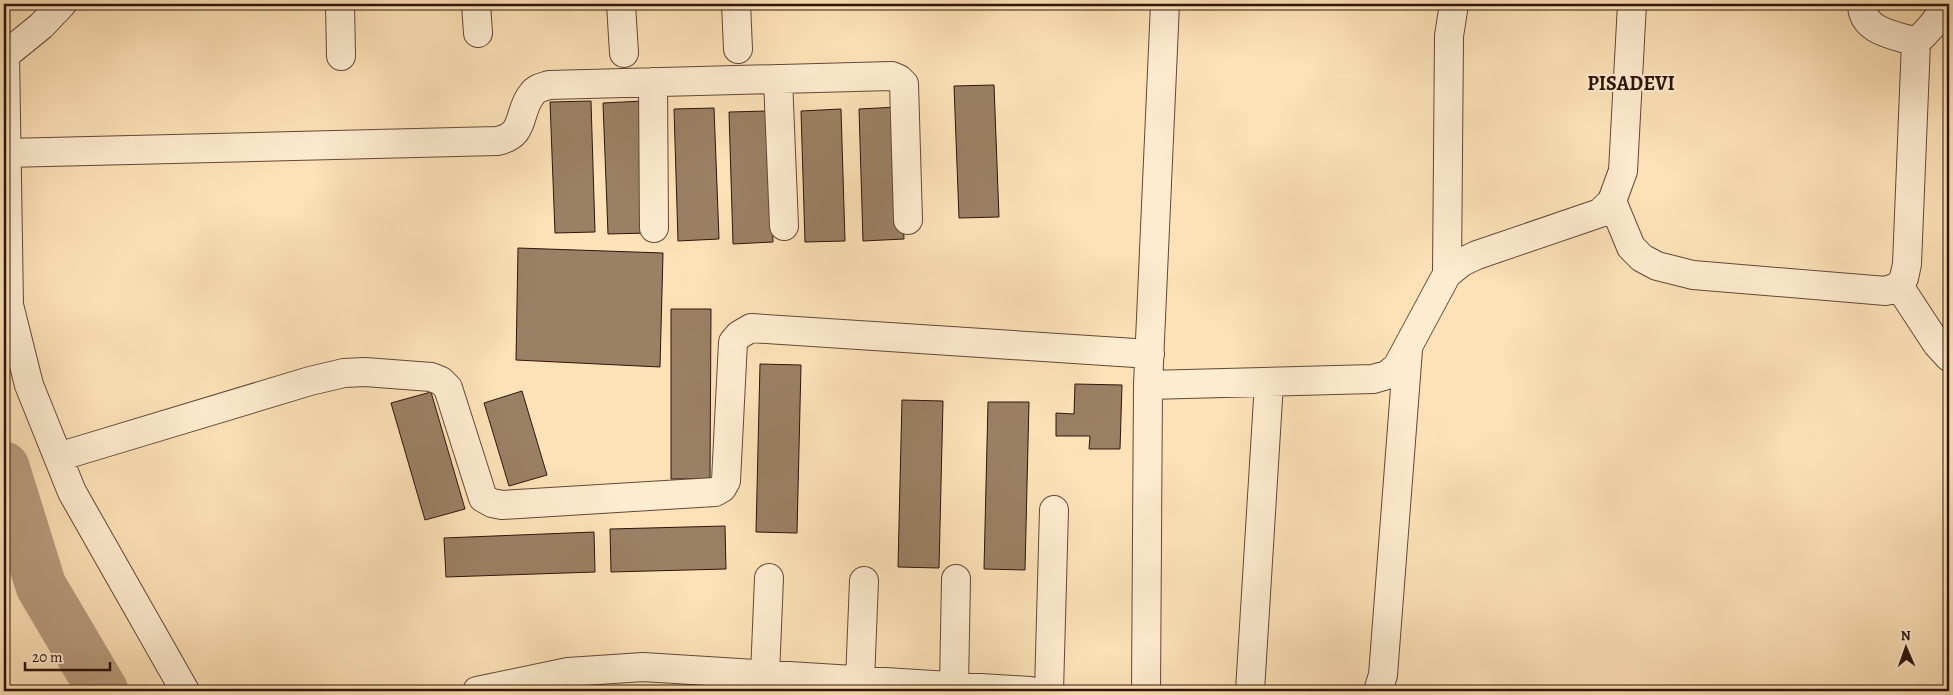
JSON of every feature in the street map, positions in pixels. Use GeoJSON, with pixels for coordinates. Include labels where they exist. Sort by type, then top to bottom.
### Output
{"type":"FeatureCollection","features":[{"type":"Feature","properties":{"kind":"street"},"geometry":{"type":"LineString","coordinates":[[62,4],[41,26],[4,55],[9,305],[29,385],[72,492],[185,691]]}},
{"type":"Feature","properties":{"kind":"street"},"geometry":{"type":"LineString","coordinates":[[340,4],[340,56]]}},
{"type":"Feature","properties":{"kind":"street"},"geometry":{"type":"LineString","coordinates":[[476,4],[478,33]]}},
{"type":"Feature","properties":{"kind":"street"},"geometry":{"type":"LineString","coordinates":[[621,4],[624,53]]}},
{"type":"Feature","properties":{"kind":"street"},"geometry":{"type":"LineString","coordinates":[[736,4],[738,49]]}},
{"type":"Feature","properties":{"kind":"street"},"geometry":{"type":"LineString","coordinates":[[1146,691],[1148,385],[1165,4]]}},
{"type":"Feature","properties":{"kind":"street"},"geometry":{"type":"LineString","coordinates":[[1448,274],[1450,36],[1454,4]]}},
{"type":"Feature","properties":{"kind":"street"},"geometry":{"type":"LineString","coordinates":[[1148,385],[1373,379],[1386,375],[1398,367],[1448,274],[1462,262],[1477,255],[1600,213],[1612,201],[1623,171],[1632,4]]}},
{"type":"Feature","properties":{"kind":"street"},"geometry":{"type":"LineString","coordinates":[[1862,4],[1866,21],[1875,29],[1916,42]]}},
{"type":"Feature","properties":{"kind":"street"},"geometry":{"type":"LineString","coordinates":[[1612,201],[1631,248],[1642,258],[1657,266],[1693,275],[1712,277],[1886,291],[1899,286],[1904,278],[1907,264],[1916,42],[1946,4]]}},
{"type":"Feature","properties":{"kind":"street"},"geometry":{"type":"LineString","coordinates":[[6,153],[497,141],[514,135],[532,94],[539,88],[549,85],[892,76],[904,84],[908,220]]}},
{"type":"Feature","properties":{"kind":"street"},"geometry":{"type":"LineString","coordinates":[[778,79],[784,226]]}},
{"type":"Feature","properties":{"kind":"street"},"geometry":{"type":"LineString","coordinates":[[653,82],[654,228]]}},
{"type":"Feature","properties":{"kind":"street"},"geometry":{"type":"LineString","coordinates":[[1899,286],[1937,344],[1949,357]]}},
{"type":"Feature","properties":{"kind":"street"},"geometry":{"type":"LineString","coordinates":[[58,457],[310,381],[344,373],[366,372],[432,377],[441,381],[448,388],[483,498],[492,503],[502,505],[715,492],[722,488],[726,481],[732,342],[739,334],[751,328],[1150,354]]}},
{"type":"Feature","properties":{"kind":"street"},"geometry":{"type":"LineString","coordinates":[[1378,691],[1384,665],[1408,350]]}},
{"type":"Feature","properties":{"kind":"street"},"geometry":{"type":"LineString","coordinates":[[1250,691],[1270,383]]}},
{"type":"Feature","properties":{"kind":"street"},"geometry":{"type":"LineString","coordinates":[[1049,691],[1054,510]]}},
{"type":"Feature","properties":{"kind":"street"},"geometry":{"type":"LineString","coordinates":[[751,680],[769,578]]}},
{"type":"Feature","properties":{"kind":"street"},"geometry":{"type":"LineString","coordinates":[[954,686],[956,579]]}},
{"type":"Feature","properties":{"kind":"street"},"geometry":{"type":"LineString","coordinates":[[860,681],[864,581]]}},
{"type":"Feature","properties":{"kind":"street"},"geometry":{"type":"LineString","coordinates":[[478,691],[568,672],[643,667],[751,680],[860,681],[1030,691]]}},
{"type":"Feature","properties":{"kind":"building"},"geometry":{"type":"Polygon","coordinates":[[[994,85],[999,217],[959,218],[954,86],[994,85]]]}},
{"type":"Feature","properties":{"kind":"building"},"geometry":{"type":"Polygon","coordinates":[[[591,101],[595,232],[555,233],[550,102],[591,101]]]}},
{"type":"Feature","properties":{"kind":"building"},"geometry":{"type":"Polygon","coordinates":[[[643,101],[648,233],[608,234],[603,103],[643,101]]]}},
{"type":"Feature","properties":{"kind":"building"},"geometry":{"type":"Polygon","coordinates":[[[898,107],[904,239],[863,241],[859,109],[898,107]]]}},
{"type":"Feature","properties":{"kind":"building"},"geometry":{"type":"Polygon","coordinates":[[[714,108],[719,239],[678,241],[674,109],[714,108]]]}},
{"type":"Feature","properties":{"kind":"building"},"geometry":{"type":"Polygon","coordinates":[[[841,109],[845,241],[805,242],[801,111],[841,109]]]}},
{"type":"Feature","properties":{"kind":"building"},"geometry":{"type":"Polygon","coordinates":[[[768,111],[773,242],[733,244],[729,112],[768,111]]]}},
{"type":"Feature","properties":{"kind":"building"},"geometry":{"type":"Polygon","coordinates":[[[518,248],[663,253],[660,367],[516,360],[518,248]]]}},
{"type":"Feature","properties":{"kind":"building"},"geometry":{"type":"Polygon","coordinates":[[[671,309],[711,309],[710,479],[671,479],[671,309]]]}},
{"type":"Feature","properties":{"kind":"building"},"geometry":{"type":"Polygon","coordinates":[[[760,364],[801,365],[797,533],[756,532],[760,364]]]}},
{"type":"Feature","properties":{"kind":"building"},"geometry":{"type":"Polygon","coordinates":[[[1075,384],[1122,385],[1120,449],[1089,449],[1090,436],[1056,436],[1056,413],[1074,414],[1075,384]]]}},
{"type":"Feature","properties":{"kind":"building"},"geometry":{"type":"Polygon","coordinates":[[[522,391],[547,475],[509,486],[484,403],[522,391]]]}},
{"type":"Feature","properties":{"kind":"building"},"geometry":{"type":"Polygon","coordinates":[[[431,392],[465,509],[425,520],[391,403],[431,392]]]}},
{"type":"Feature","properties":{"kind":"building"},"geometry":{"type":"Polygon","coordinates":[[[902,400],[943,401],[939,568],[898,567],[902,400]]]}},
{"type":"Feature","properties":{"kind":"building"},"geometry":{"type":"Polygon","coordinates":[[[988,402],[1029,402],[1025,570],[984,569],[988,402]]]}},
{"type":"Feature","properties":{"kind":"building"},"geometry":{"type":"Polygon","coordinates":[[[725,526],[726,569],[611,572],[610,529],[725,526]]]}},
{"type":"Feature","properties":{"kind":"building"},"geometry":{"type":"Polygon","coordinates":[[[594,532],[595,572],[446,577],[444,538],[594,532]]]}},
{"type":"Feature","properties":{"kind":"waterway"},"geometry":{"type":"LineString","coordinates":[[4,467],[41,586],[103,691]]}},
{"type":"Feature","properties":{"kind":"district","name":"PISADEVI"},"geometry":{"type":"Point","coordinates":[1631,83]}}]}
